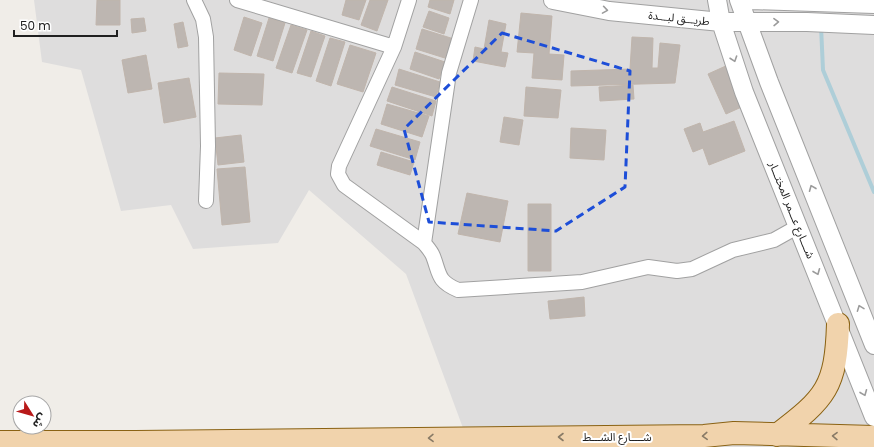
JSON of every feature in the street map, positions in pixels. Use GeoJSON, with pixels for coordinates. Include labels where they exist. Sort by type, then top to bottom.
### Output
{"type":"FeatureCollection","features":[{"type":"Feature","properties":{"kind":"main road"},"geometry":{"type":"LineString","coordinates":[[777,435],[806,413],[826,389],[837,356],[838,324]]}},
{"type":"Feature","properties":{"kind":"main road","name":"شــــارع الشـــط"},"geometry":{"type":"LineString","coordinates":[[0,442],[704,436],[734,434],[874,437]]}},
{"type":"Feature","properties":{"kind":"street"},"geometry":{"type":"LineString","coordinates":[[194,0],[203,19],[206,36],[208,146],[206,201]]}},
{"type":"Feature","properties":{"kind":"street"},"geometry":{"type":"LineString","coordinates":[[237,0],[394,47]]}},
{"type":"Feature","properties":{"kind":"street"},"geometry":{"type":"LineString","coordinates":[[409,0],[394,47],[347,147],[339,166],[338,174],[344,185],[424,243],[432,254],[439,277],[447,285],[458,290],[582,282],[648,267],[677,271],[692,269],[733,250],[774,240],[799,226]]}},
{"type":"Feature","properties":{"kind":"street"},"geometry":{"type":"LineString","coordinates":[[424,243],[450,73],[471,0]]}},
{"type":"Feature","properties":{"kind":"street","name":"طريـــق لبـــدة"},"geometry":{"type":"LineString","coordinates":[[553,0],[609,10],[721,22],[807,22],[874,25]]}},
{"type":"Feature","properties":{"kind":"street","name":"شــــارع عـــمر المختـــار"},"geometry":{"type":"LineString","coordinates":[[716,0],[721,22],[744,92],[799,226],[874,417]]}},
{"type":"Feature","properties":{"kind":"street"},"geometry":{"type":"LineString","coordinates":[[739,0],[746,23],[874,345]]}},
{"type":"Feature","properties":{"kind":"street"},"geometry":{"type":"LineString","coordinates":[[752,0],[874,4]]}},
{"type":"Feature","properties":{"kind":"highlighted area"},"geometry":{"type":"Polygon","coordinates":[[[502,33],[630,71],[625,187],[556,231],[429,222],[404,129],[502,33]]]}},
{"type":"Feature","properties":{"kind":"shaded area"},"geometry":{"type":"Polygon","coordinates":[[[34,0],[874,0],[874,447],[470,447],[406,274],[309,190],[278,243],[193,249],[171,205],[121,211],[81,70],[42,62],[34,0]]]}},
{"type":"Feature","properties":{"kind":"building"},"geometry":{"type":"Polygon","coordinates":[[[97,0],[120,0],[120,25],[96,25],[97,0]]]}},
{"type":"Feature","properties":{"kind":"building"},"geometry":{"type":"Polygon","coordinates":[[[346,0],[366,0],[359,20],[342,15],[346,0]]]}},
{"type":"Feature","properties":{"kind":"building"},"geometry":{"type":"Polygon","coordinates":[[[370,0],[388,0],[377,31],[361,25],[370,0]]]}},
{"type":"Feature","properties":{"kind":"building"},"geometry":{"type":"Polygon","coordinates":[[[430,0],[454,0],[450,14],[428,7],[430,0]]]}},
{"type":"Feature","properties":{"kind":"building"},"geometry":{"type":"Polygon","coordinates":[[[429,11],[449,18],[444,34],[423,27],[429,11]]]}},
{"type":"Feature","properties":{"kind":"building"},"geometry":{"type":"Polygon","coordinates":[[[521,13],[552,16],[549,54],[564,55],[562,80],[532,78],[534,53],[517,52],[521,13]]]}},
{"type":"Feature","properties":{"kind":"building"},"geometry":{"type":"Polygon","coordinates":[[[244,17],[262,23],[251,56],[234,50],[244,17]]]}},
{"type":"Feature","properties":{"kind":"building"},"geometry":{"type":"Polygon","coordinates":[[[144,18],[146,31],[132,33],[131,19],[144,18]]]}},
{"type":"Feature","properties":{"kind":"building"},"geometry":{"type":"Polygon","coordinates":[[[269,18],[285,23],[273,61],[257,56],[269,18]]]}},
{"type":"Feature","properties":{"kind":"building"},"geometry":{"type":"Polygon","coordinates":[[[489,20],[506,24],[501,52],[508,53],[505,67],[473,61],[475,47],[484,49],[489,20]]]}},
{"type":"Feature","properties":{"kind":"building"},"geometry":{"type":"Polygon","coordinates":[[[183,22],[188,46],[178,48],[174,24],[183,22]]]}},
{"type":"Feature","properties":{"kind":"building"},"geometry":{"type":"Polygon","coordinates":[[[291,25],[307,30],[292,73],[276,68],[291,25]]]}},
{"type":"Feature","properties":{"kind":"building"},"geometry":{"type":"Polygon","coordinates":[[[422,29],[454,39],[448,59],[416,49],[422,29]]]}},
{"type":"Feature","properties":{"kind":"building"},"geometry":{"type":"Polygon","coordinates":[[[311,31],[325,36],[311,77],[297,73],[311,31]]]}},
{"type":"Feature","properties":{"kind":"building"},"geometry":{"type":"Polygon","coordinates":[[[632,37],[653,38],[652,68],[658,68],[660,43],[680,45],[675,83],[571,86],[571,71],[630,69],[632,37]]]}},
{"type":"Feature","properties":{"kind":"building"},"geometry":{"type":"Polygon","coordinates":[[[330,38],[345,42],[331,86],[316,81],[330,38]]]}},
{"type":"Feature","properties":{"kind":"building"},"geometry":{"type":"Polygon","coordinates":[[[350,45],[376,53],[363,92],[337,84],[350,45]]]}},
{"type":"Feature","properties":{"kind":"building"},"geometry":{"type":"Polygon","coordinates":[[[415,52],[445,62],[439,79],[410,69],[415,52]]]}},
{"type":"Feature","properties":{"kind":"building"},"geometry":{"type":"Polygon","coordinates":[[[146,55],[152,89],[128,93],[122,60],[146,55]]]}},
{"type":"Feature","properties":{"kind":"building"},"geometry":{"type":"Polygon","coordinates":[[[728,65],[746,105],[726,114],[708,74],[728,65]]]}},
{"type":"Feature","properties":{"kind":"building"},"geometry":{"type":"Polygon","coordinates":[[[399,69],[440,82],[436,97],[395,85],[399,69]]]}},
{"type":"Feature","properties":{"kind":"building"},"geometry":{"type":"Polygon","coordinates":[[[219,73],[264,74],[262,105],[218,104],[219,73]]]}},
{"type":"Feature","properties":{"kind":"building"},"geometry":{"type":"Polygon","coordinates":[[[189,78],[196,117],[164,123],[158,83],[189,78]]]}},
{"type":"Feature","properties":{"kind":"building"},"geometry":{"type":"Polygon","coordinates":[[[633,85],[634,99],[600,101],[599,87],[633,85]]]}},
{"type":"Feature","properties":{"kind":"building"},"geometry":{"type":"Polygon","coordinates":[[[392,87],[436,101],[432,116],[387,101],[392,87]]]}},
{"type":"Feature","properties":{"kind":"building"},"geometry":{"type":"Polygon","coordinates":[[[526,87],[561,90],[558,118],[524,116],[526,87]]]}},
{"type":"Feature","properties":{"kind":"building"},"geometry":{"type":"Polygon","coordinates":[[[387,104],[429,116],[422,137],[381,124],[387,104]]]}},
{"type":"Feature","properties":{"kind":"building"},"geometry":{"type":"Polygon","coordinates":[[[504,117],[523,120],[519,145],[500,142],[504,117]]]}},
{"type":"Feature","properties":{"kind":"building"},"geometry":{"type":"Polygon","coordinates":[[[734,121],[745,151],[709,165],[703,148],[693,152],[684,129],[700,123],[703,132],[734,121]]]}},
{"type":"Feature","properties":{"kind":"building"},"geometry":{"type":"Polygon","coordinates":[[[571,128],[606,130],[604,160],[570,158],[571,128]]]}},
{"type":"Feature","properties":{"kind":"building"},"geometry":{"type":"Polygon","coordinates":[[[376,129],[420,142],[415,160],[370,146],[376,129]]]}},
{"type":"Feature","properties":{"kind":"building"},"geometry":{"type":"Polygon","coordinates":[[[241,135],[244,162],[218,165],[215,138],[241,135]]]}},
{"type":"Feature","properties":{"kind":"building"},"geometry":{"type":"Polygon","coordinates":[[[381,152],[414,162],[410,175],[377,165],[381,152]]]}},
{"type":"Feature","properties":{"kind":"building"},"geometry":{"type":"Polygon","coordinates":[[[245,167],[250,222],[222,225],[217,169],[245,167]]]}},
{"type":"Feature","properties":{"kind":"building"},"geometry":{"type":"Polygon","coordinates":[[[467,193],[508,201],[500,242],[458,234],[467,193]]]}},
{"type":"Feature","properties":{"kind":"building"},"geometry":{"type":"Polygon","coordinates":[[[528,204],[551,204],[551,271],[528,271],[528,204]]]}},
{"type":"Feature","properties":{"kind":"building"},"geometry":{"type":"Polygon","coordinates":[[[584,297],[585,316],[550,319],[548,301],[584,297]]]}},
{"type":"Feature","properties":{"kind":"waterway"},"geometry":{"type":"LineString","coordinates":[[821,26],[823,70],[874,192]]}}]}
